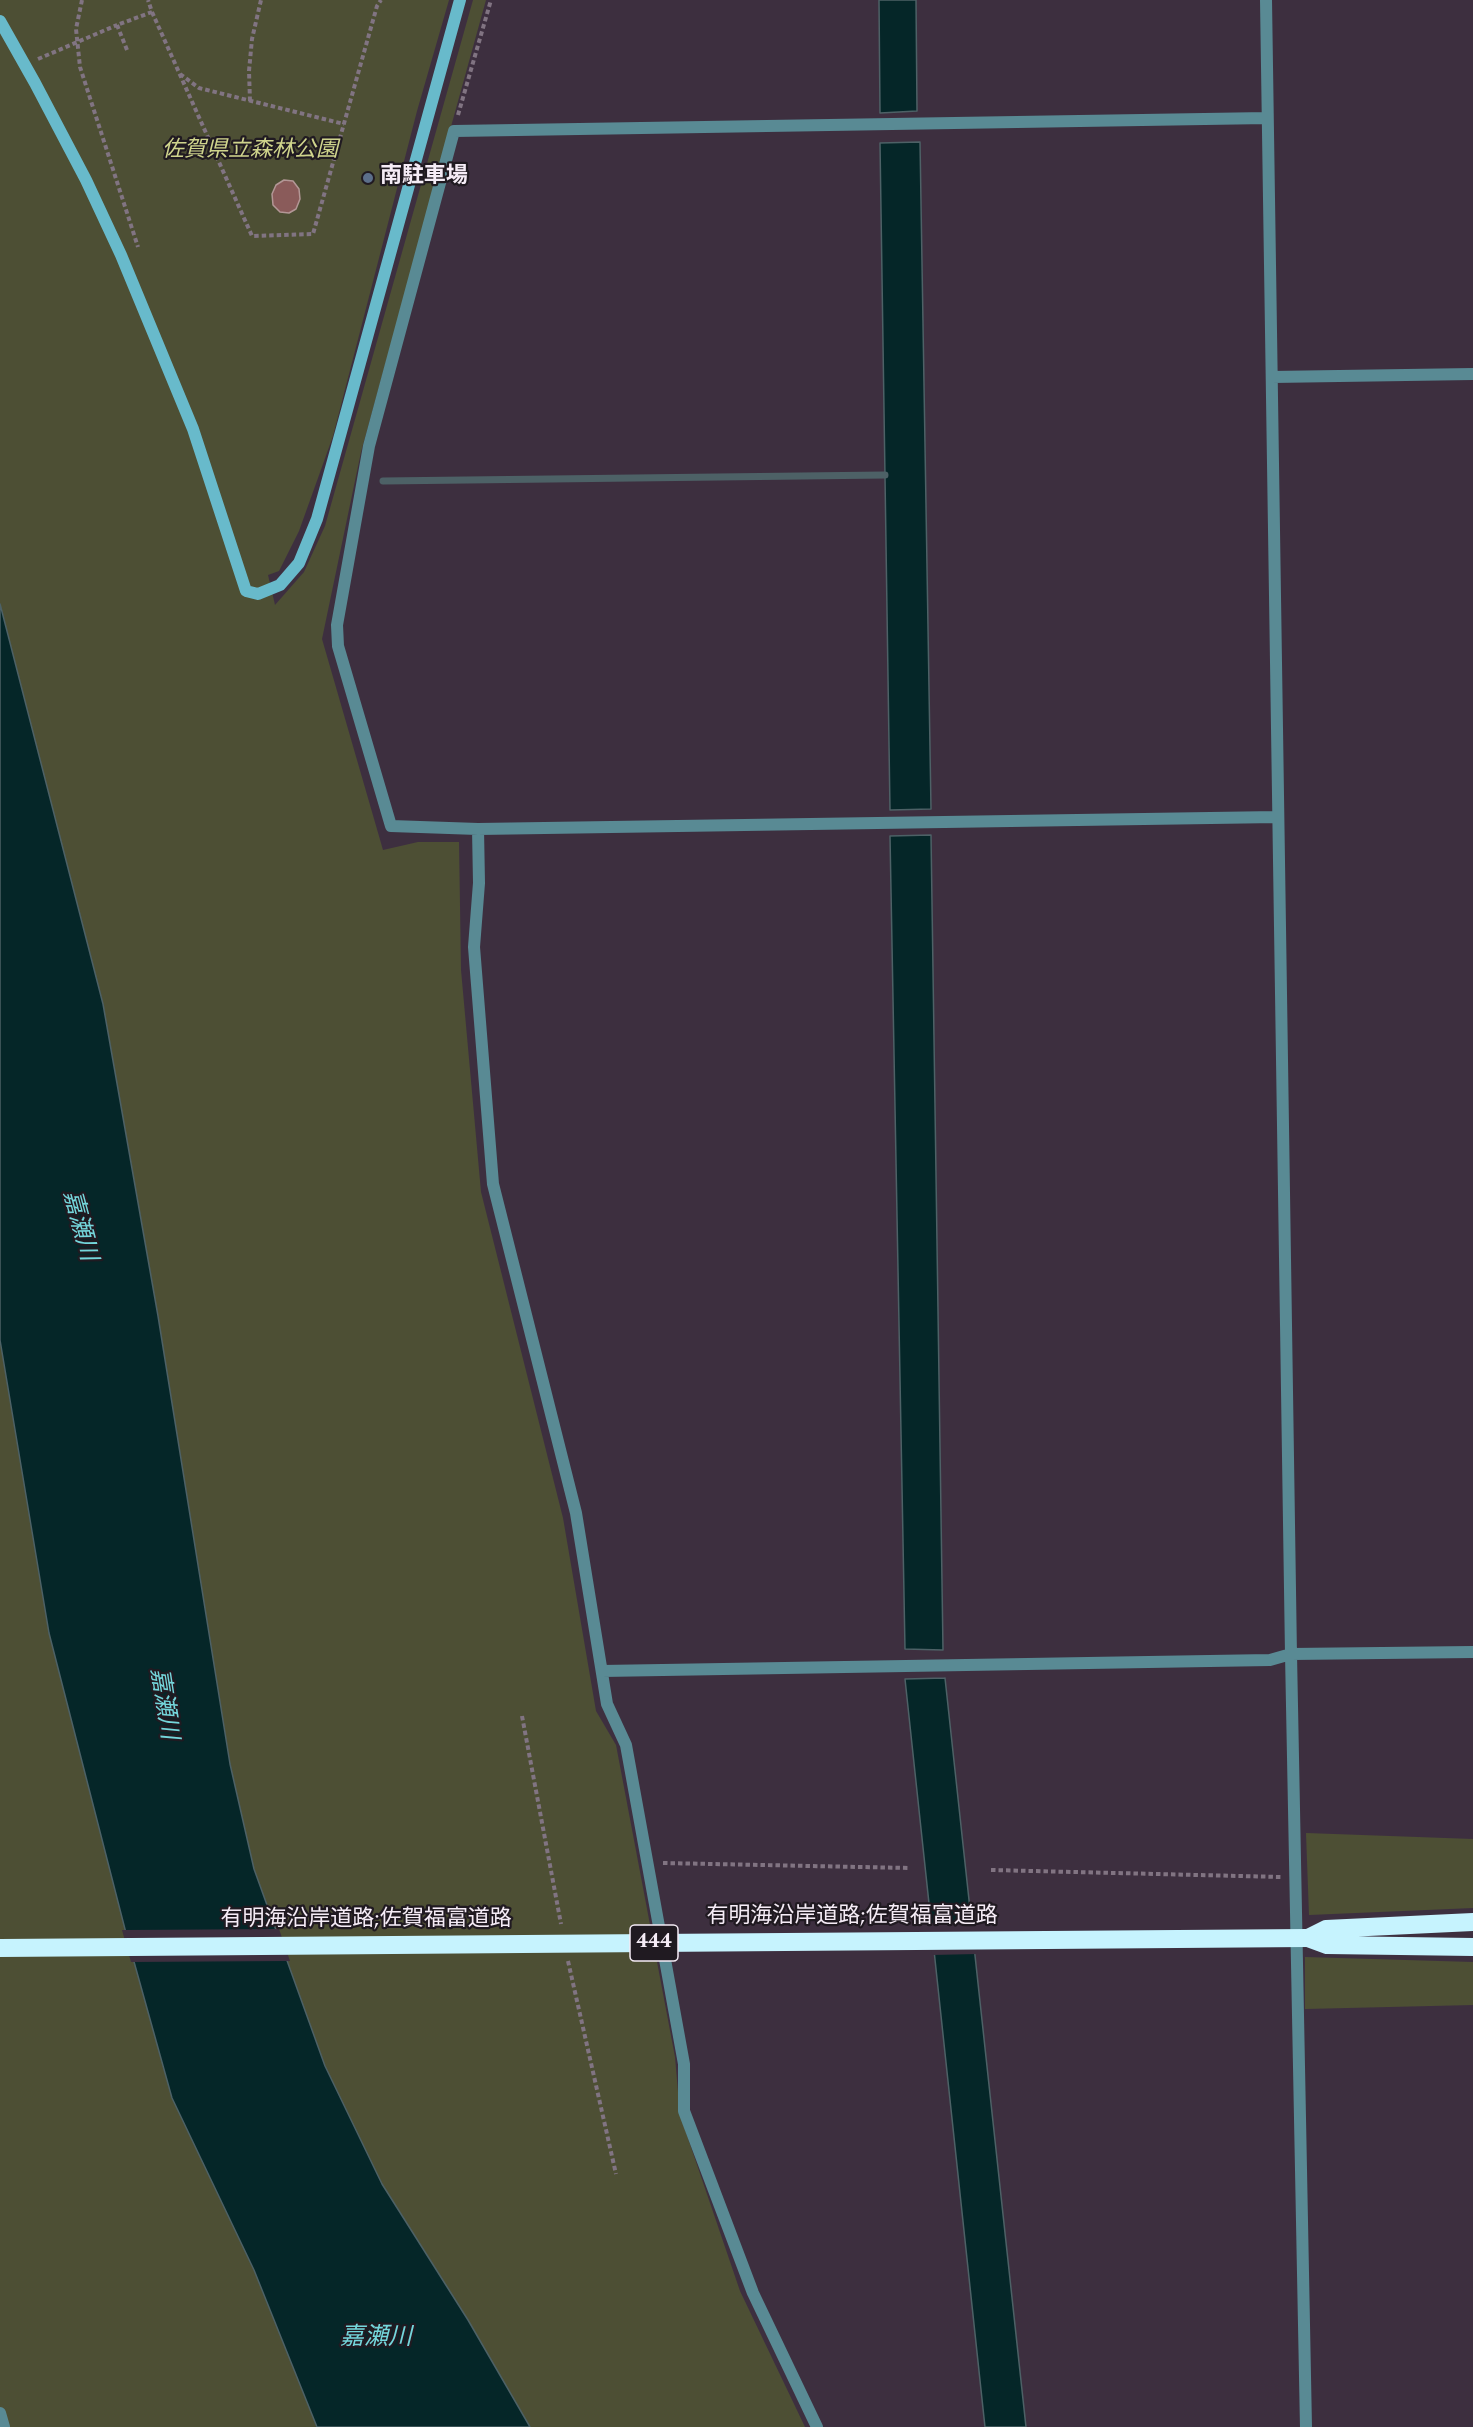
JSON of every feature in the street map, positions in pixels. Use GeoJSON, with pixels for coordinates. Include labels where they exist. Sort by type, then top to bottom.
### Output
{"type":"FeatureCollection","features":[{"type":"Feature","properties":{"kind":"highway"},"geometry":{"type":"LineString","coordinates":[[1308,1938],[1326,1929],[1473,1922]]}},
{"type":"Feature","properties":{"kind":"highway"},"geometry":{"type":"LineString","coordinates":[[1308,1938],[1327,1945],[1473,1947]]}},
{"type":"Feature","properties":{"kind":"highway","name":"有明海沿岸道路;佐賀福富道路"},"geometry":{"type":"LineString","coordinates":[[0,1948],[1308,1938]]}},
{"type":"Feature","properties":{"kind":"street"},"geometry":{"type":"LineString","coordinates":[[0,21],[86,180],[121,255],[193,429],[246,591],[258,594],[280,585],[299,563],[317,519],[460,0]]}},
{"type":"Feature","properties":{"kind":"street"},"geometry":{"type":"LineString","coordinates":[[1266,0],[1277,817],[1306,2427]]}},
{"type":"Feature","properties":{"kind":"street"},"geometry":{"type":"LineString","coordinates":[[1267,118],[454,131],[369,447],[337,625],[338,646],[391,826],[478,829],[1277,817]]}},
{"type":"Feature","properties":{"kind":"street"},"geometry":{"type":"LineString","coordinates":[[1272,377],[1473,374]]}},
{"type":"Feature","properties":{"kind":"street"},"geometry":{"type":"LineString","coordinates":[[478,829],[479,883],[474,947],[493,1184],[576,1513],[607,1704],[626,1745],[684,2064],[684,2111],[753,2293],[818,2427]]}},
{"type":"Feature","properties":{"kind":"street"},"geometry":{"type":"LineString","coordinates":[[602,1671],[1270,1660],[1291,1654],[1473,1653]]}},
{"type":"Feature","properties":{"kind":"street"},"geometry":{"type":"LineString","coordinates":[[0,2414],[4,2427]]}},
{"type":"Feature","properties":{"kind":"path"},"geometry":{"type":"LineString","coordinates":[[82,0],[76,29],[80,67],[139,251]]}},
{"type":"Feature","properties":{"kind":"path"},"geometry":{"type":"LineString","coordinates":[[148,0],[178,73],[252,236],[314,234],[377,6],[381,0]]}},
{"type":"Feature","properties":{"kind":"path"},"geometry":{"type":"LineString","coordinates":[[250,101],[251,50],[261,0]]}},
{"type":"Feature","properties":{"kind":"path"},"geometry":{"type":"LineString","coordinates":[[454,131],[491,0]]}},
{"type":"Feature","properties":{"kind":"path"},"geometry":{"type":"LineString","coordinates":[[32,62],[152,12]]}},
{"type":"Feature","properties":{"kind":"path"},"geometry":{"type":"LineString","coordinates":[[117,25],[127,50]]}},
{"type":"Feature","properties":{"kind":"path"},"geometry":{"type":"LineString","coordinates":[[178,73],[199,88],[344,124]]}},
{"type":"Feature","properties":{"kind":"path"},"geometry":{"type":"LineString","coordinates":[[647,1862],[910,1868]]}},
{"type":"Feature","properties":{"kind":"path"},"geometry":{"type":"LineString","coordinates":[[991,1870],[1295,1877]]}},
{"type":"Feature","properties":{"kind":"green space","name":"佐賀県立森林公園"},"geometry":{"type":"Polygon","coordinates":[[[0,0],[449,0],[417,111],[333,436],[299,531],[279,571],[268,575],[275,605],[304,572],[325,526],[473,0],[486,0],[361,452],[322,639],[383,850],[418,842],[459,842],[461,970],[481,1192],[563,1518],[596,1711],[616,1745],[675,2057],[680,2115],[740,2291],[805,2427],[530,2427],[468,2320],[382,2184],[325,2066],[254,1869],[230,1764],[158,1316],[103,1004],[0,604],[0,0]]]}},
{"type":"Feature","properties":{"kind":"green space"},"geometry":{"type":"Polygon","coordinates":[[[0,1340],[49,1633],[371,2427],[0,2427],[0,1340]]]}},
{"type":"Feature","properties":{"kind":"green space"},"geometry":{"type":"Polygon","coordinates":[[[1306,1833],[1473,1839],[1473,1908],[1309,1915],[1306,1833]]]}},
{"type":"Feature","properties":{"kind":"green space"},"geometry":{"type":"Polygon","coordinates":[[[1305,1957],[1473,1962],[1473,2005],[1305,2009],[1305,1957]]]}},
{"type":"Feature","properties":{"kind":"water"},"geometry":{"type":"Polygon","coordinates":[[[879,0],[916,0],[917,111],[880,113],[879,0]]]}},
{"type":"Feature","properties":{"kind":"water"},"geometry":{"type":"Polygon","coordinates":[[[920,142],[931,809],[890,810],[880,143],[920,142]]]}},
{"type":"Feature","properties":{"kind":"water","name":"嘉瀬川"},"geometry":{"type":"Polygon","coordinates":[[[0,604],[103,1004],[158,1316],[230,1764],[254,1869],[325,2066],[382,2184],[468,2320],[530,2427],[317,2427],[254,2270],[172,2098],[126,1933],[49,1633],[0,1340],[0,604]]]}},
{"type":"Feature","properties":{"kind":"water"},"geometry":{"type":"Polygon","coordinates":[[[931,835],[943,1650],[905,1649],[890,836],[931,835]]]}},
{"type":"Feature","properties":{"kind":"water"},"geometry":{"type":"Polygon","coordinates":[[[945,1678],[1026,2427],[985,2427],[905,1679],[945,1678]]]}},
{"type":"Feature","properties":{"kind":"pier"},"geometry":{"type":"Polygon","coordinates":[[[975,1922],[978,1954],[932,1955],[928,1923],[975,1922]]]}},
{"type":"Feature","properties":{"kind":"pier"},"geometry":{"type":"Polygon","coordinates":[[[279,1929],[290,1961],[131,1962],[122,1930],[279,1929]]]}},
{"type":"Feature","properties":{"kind":"building"},"geometry":{"type":"Polygon","coordinates":[[[284,180],[293,181],[299,189],[300,199],[296,209],[289,213],[280,212],[273,205],[272,194],[276,185],[284,180]]]}},
{"type":"Feature","properties":{"kind":"waterway"},"geometry":{"type":"LineString","coordinates":[[383,481],[885,475]]}},
{"type":"Feature","properties":{"kind":"place","name":"南駐車場"},"geometry":{"type":"Point","coordinates":[368,178]}}]}
